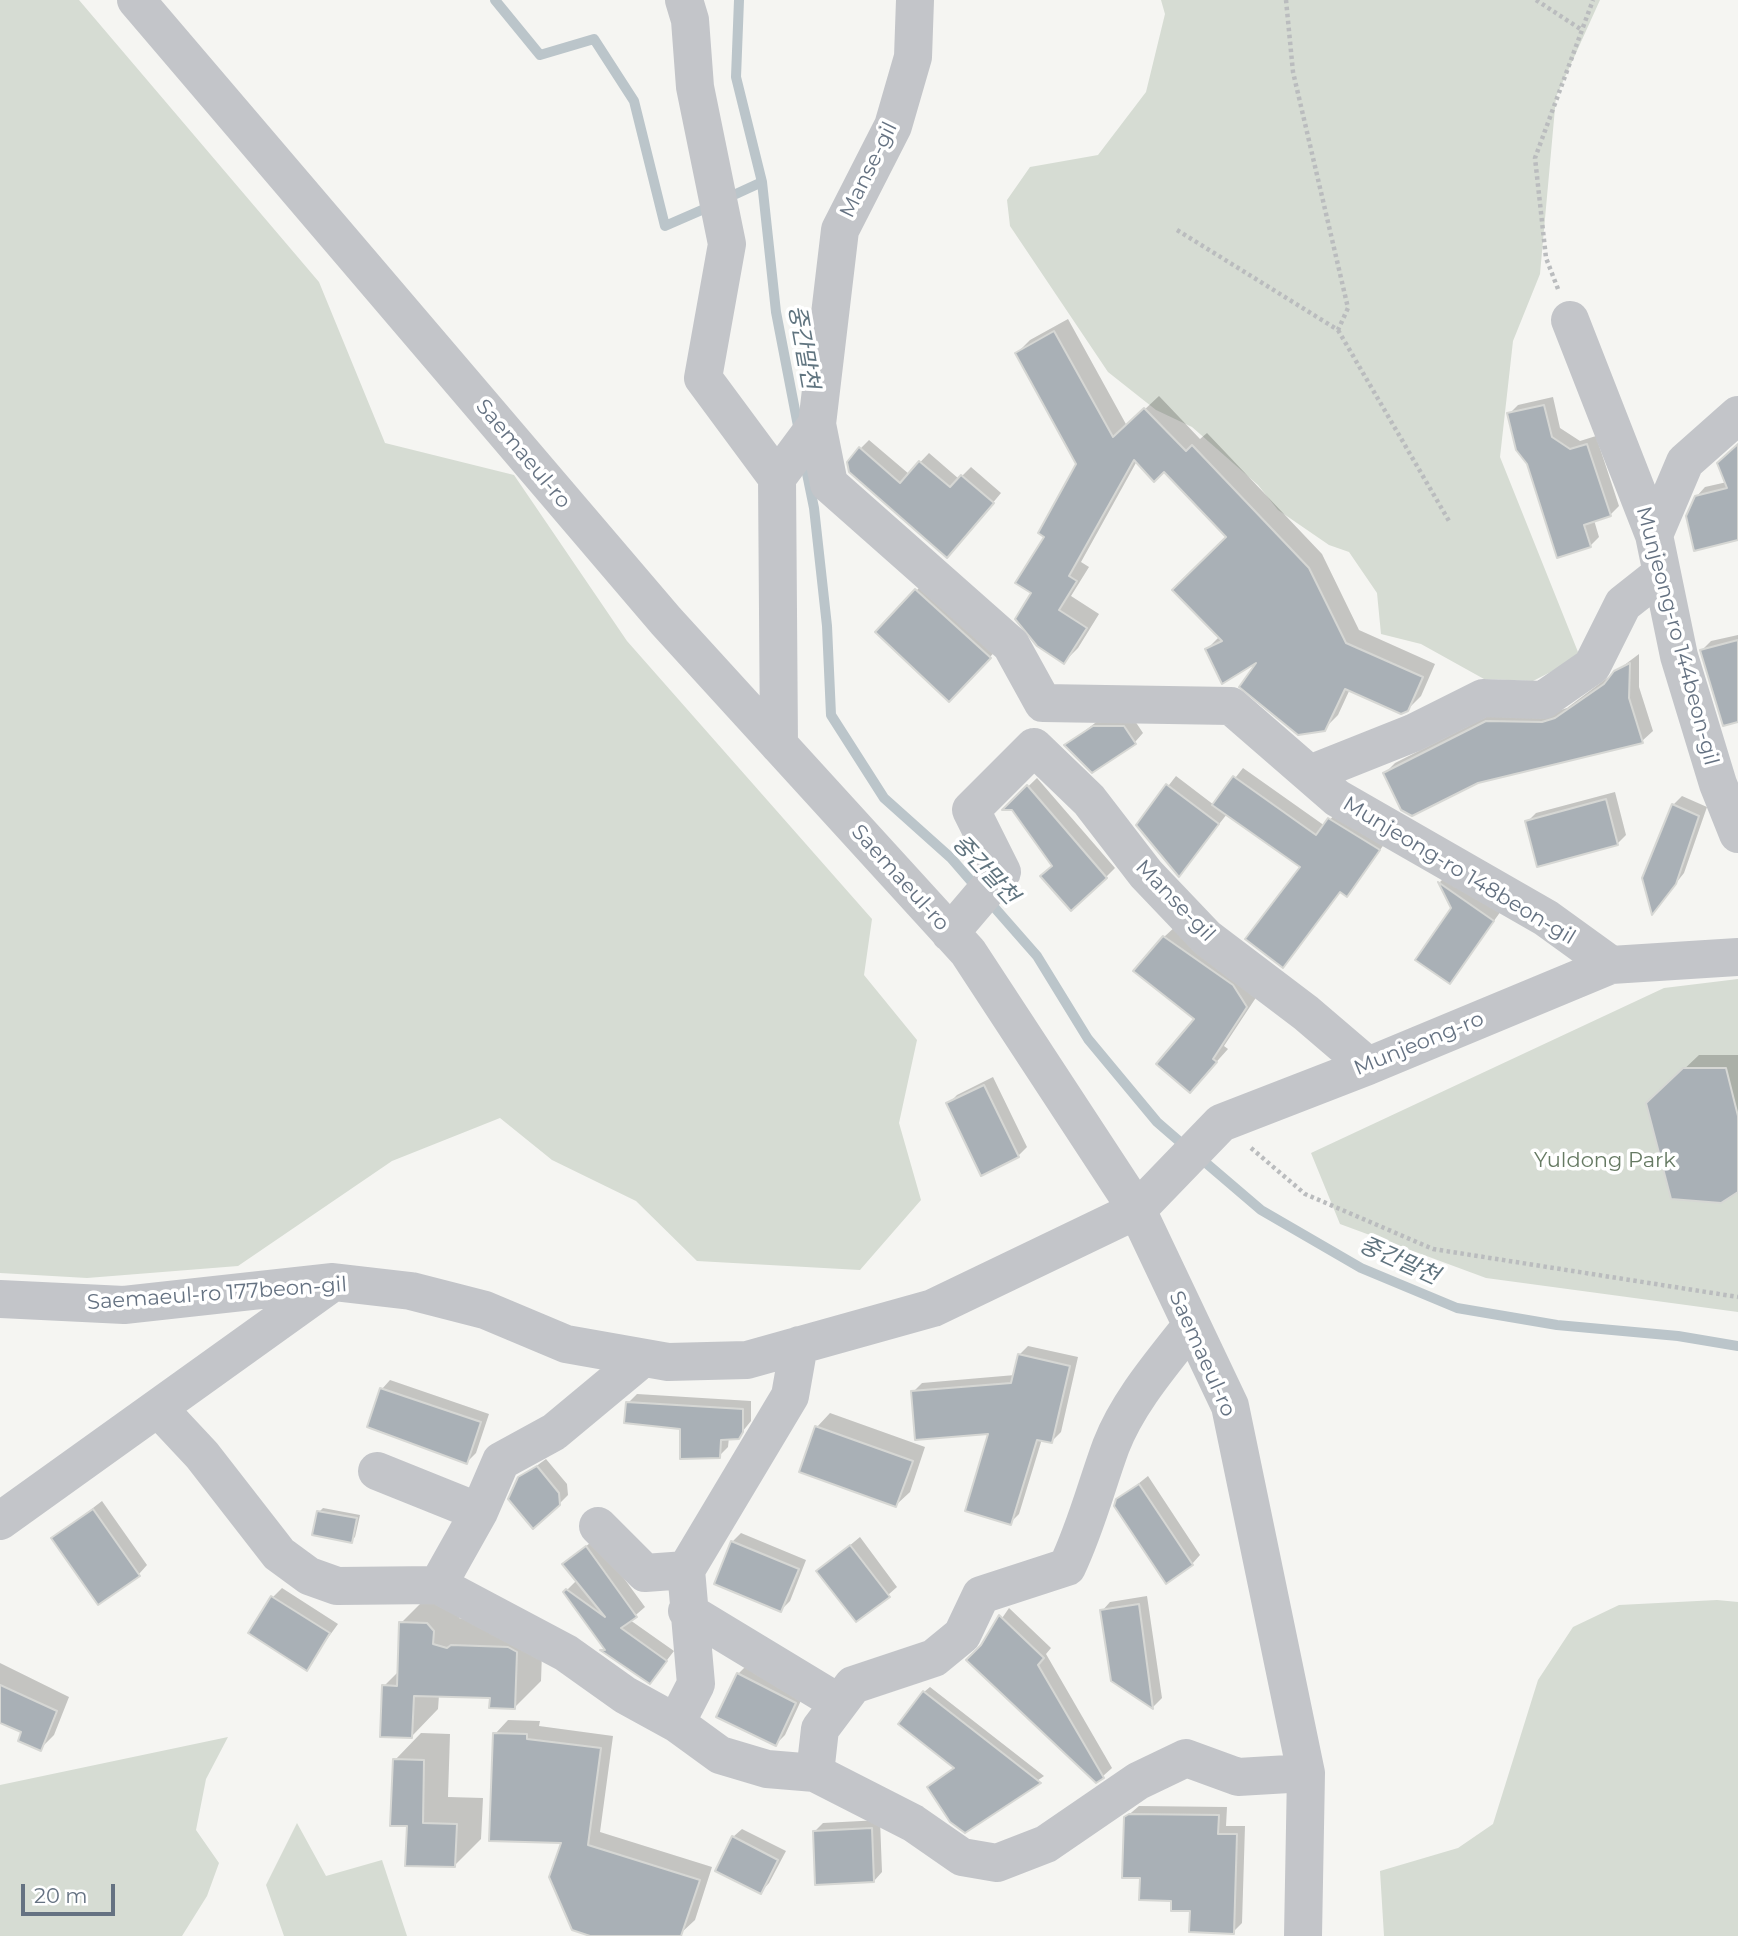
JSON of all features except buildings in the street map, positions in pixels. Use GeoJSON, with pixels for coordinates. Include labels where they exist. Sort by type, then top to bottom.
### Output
{"type":"FeatureCollection","features":[{"type":"Feature","properties":{"kind":"street","name":"Saemaeul-ro"},"geometry":{"type":"LineString","coordinates":[[136,0],[666,621],[779,746],[959,922],[968,952],[1137,1210],[1230,1406],[1306,1773],[1303,1936]]}},
{"type":"Feature","properties":{"kind":"street"},"geometry":{"type":"LineString","coordinates":[[684,0],[690,20],[695,88],[727,244],[703,378],[777,478],[779,746]]}},
{"type":"Feature","properties":{"kind":"street","name":"Manse-gil"},"geometry":{"type":"LineString","coordinates":[[817,424],[840,230],[893,126],[913,57],[915,0]]}},
{"type":"Feature","properties":{"kind":"street","name":"Munjeong-ro 144beon-gil"},"geometry":{"type":"LineString","coordinates":[[1570,320],[1654,535],[1682,668],[1718,784],[1738,834]]}},
{"type":"Feature","properties":{"kind":"street"},"geometry":{"type":"LineString","coordinates":[[1654,535],[1685,462],[1738,415]]}},
{"type":"Feature","properties":{"kind":"street"},"geometry":{"type":"LineString","coordinates":[[777,478],[817,424]]}},
{"type":"Feature","properties":{"kind":"street"},"geometry":{"type":"LineString","coordinates":[[817,424],[829,484],[1010,645],[1043,703],[1034,747],[971,810],[1002,872],[959,922]]}},
{"type":"Feature","properties":{"kind":"street","name":"Munjeong-ro 148beon-gil"},"geometry":{"type":"LineString","coordinates":[[1310,774],[1413,733],[1483,698],[1543,700],[1592,666],[1623,604],[1661,574]]}},
{"type":"Feature","properties":{"kind":"street","name":"Munjeong-ro 148beon-gil"},"geometry":{"type":"LineString","coordinates":[[1043,703],[1231,706],[1336,799],[1546,918],[1611,965]]}},
{"type":"Feature","properties":{"kind":"street","name":"Manse-gil"},"geometry":{"type":"LineString","coordinates":[[1034,747],[1088,800],[1146,874],[1207,938],[1306,1013],[1368,1066]]}},
{"type":"Feature","properties":{"kind":"street","name":"Munjeong-ro"},"geometry":{"type":"LineString","coordinates":[[1137,1210],[1216,1126],[1611,965],[1738,957]]}},
{"type":"Feature","properties":{"kind":"street","name":"Saemaeul-ro 177beon-gil"},"geometry":{"type":"LineString","coordinates":[[0,1299],[124,1305],[333,1282],[411,1291],[485,1310],[566,1344],[668,1362],[747,1360],[933,1308],[1137,1210]]}},
{"type":"Feature","properties":{"kind":"street"},"geometry":{"type":"LineString","coordinates":[[1,1519],[333,1282]]}},
{"type":"Feature","properties":{"kind":"street"},"geometry":{"type":"LineString","coordinates":[[815,1773],[820,1729],[853,1685],[934,1658],[962,1635],[981,1595],[1067,1567],[1087,1524],[1112,1444],[1145,1385],[1191,1326]]}},
{"type":"Feature","properties":{"kind":"street"},"geometry":{"type":"LineString","coordinates":[[676,1723],[696,1684],[687,1611],[686,1570],[790,1396],[799,1345]]}},
{"type":"Feature","properties":{"kind":"street"},"geometry":{"type":"LineString","coordinates":[[438,1585],[479,1512],[501,1461],[554,1432],[643,1358]]}},
{"type":"Feature","properties":{"kind":"street"},"geometry":{"type":"LineString","coordinates":[[158,1408],[202,1455],[279,1554],[309,1576],[337,1586],[438,1585],[566,1653],[625,1695],[676,1723],[720,1755],[767,1769],[815,1773],[913,1823],[962,1857],[997,1863],[1046,1844],[1138,1781],[1186,1758],[1238,1776],[1306,1773]]}},
{"type":"Feature","properties":{"kind":"street"},"geometry":{"type":"LineString","coordinates":[[377,1471],[479,1512]]}},
{"type":"Feature","properties":{"kind":"street"},"geometry":{"type":"LineString","coordinates":[[598,1526],[645,1573],[686,1570]]}},
{"type":"Feature","properties":{"kind":"street"},"geometry":{"type":"LineString","coordinates":[[687,1611],[839,1703]]}},
{"type":"Feature","properties":{"kind":"path"},"geometry":{"type":"LineString","coordinates":[[1286,0],[1293,72],[1348,308],[1338,330]]}},
{"type":"Feature","properties":{"kind":"path"},"geometry":{"type":"LineString","coordinates":[[1536,0],[1582,30]]}},
{"type":"Feature","properties":{"kind":"path"},"geometry":{"type":"LineString","coordinates":[[1570,320],[1546,258],[1535,158],[1593,0]]}},
{"type":"Feature","properties":{"kind":"path"},"geometry":{"type":"LineString","coordinates":[[1177,230],[1338,330],[1449,521]]}},
{"type":"Feature","properties":{"kind":"path"},"geometry":{"type":"LineString","coordinates":[[1216,1126],[1305,1194],[1433,1249],[1738,1297]]}},
{"type":"Feature","properties":{"kind":"green space"},"geometry":{"type":"Polygon","coordinates":[[[0,0],[79,0],[319,282],[385,443],[514,475],[627,641],[872,919],[864,975],[917,1040],[899,1123],[921,1200],[860,1270],[697,1261],[636,1201],[552,1160],[500,1118],[392,1161],[238,1266],[87,1278],[0,1273],[0,0]]]}},
{"type":"Feature","properties":{"kind":"green space"},"geometry":{"type":"Polygon","coordinates":[[[1161,0],[1600,0],[1556,97],[1540,274],[1513,341],[1500,457],[1580,657],[1533,681],[1484,679],[1421,644],[1381,634],[1377,593],[1349,552],[1329,545],[1278,510],[1258,485],[1192,427],[1156,410],[1108,372],[1010,226],[1007,200],[1030,167],[1098,155],[1146,92],[1165,14],[1161,0]]]}},
{"type":"Feature","properties":{"kind":"green space","name":"Yuldong Park"},"geometry":{"type":"Polygon","coordinates":[[[1738,979],[1738,1312],[1486,1278],[1340,1224],[1311,1153],[1664,988],[1738,979]]]}},
{"type":"Feature","properties":{"kind":"green space"},"geometry":{"type":"Polygon","coordinates":[[[1717,1600],[1738,1602],[1738,1936],[1384,1936],[1380,1871],[1458,1848],[1493,1824],[1538,1680],[1573,1627],[1619,1605],[1717,1600]]]}},
{"type":"Feature","properties":{"kind":"green space"},"geometry":{"type":"Polygon","coordinates":[[[228,1737],[206,1779],[196,1830],[219,1863],[207,1896],[182,1936],[0,1936],[0,1785],[228,1737]]]}},
{"type":"Feature","properties":{"kind":"green space"},"geometry":{"type":"Polygon","coordinates":[[[297,1823],[326,1876],[382,1860],[407,1936],[284,1936],[266,1885],[297,1823]]]}},
{"type":"Feature","properties":{"kind":"waterway"},"geometry":{"type":"LineString","coordinates":[[495,0],[540,55],[594,39],[634,101],[665,226],[711,206]]}},
{"type":"Feature","properties":{"kind":"waterway","name":"중간말천"},"geometry":{"type":"LineString","coordinates":[[739,0],[736,77],[762,182],[776,312],[799,431]]}},
{"type":"Feature","properties":{"kind":"waterway"},"geometry":{"type":"LineString","coordinates":[[725,199],[762,182]]}},
{"type":"Feature","properties":{"kind":"waterway","name":"중간말천"},"geometry":{"type":"LineString","coordinates":[[804,459],[814,508],[827,626],[831,715],[884,798],[951,858],[977,888]]}},
{"type":"Feature","properties":{"kind":"waterway","name":"중간말천"},"geometry":{"type":"LineString","coordinates":[[987,899],[1037,956],[1088,1039],[1157,1122],[1187,1148]]}},
{"type":"Feature","properties":{"kind":"waterway","name":"중간말천"},"geometry":{"type":"LineString","coordinates":[[1199,1157],[1261,1210],[1361,1268],[1457,1308],[1557,1325],[1678,1336],[1738,1346]]}}]}
